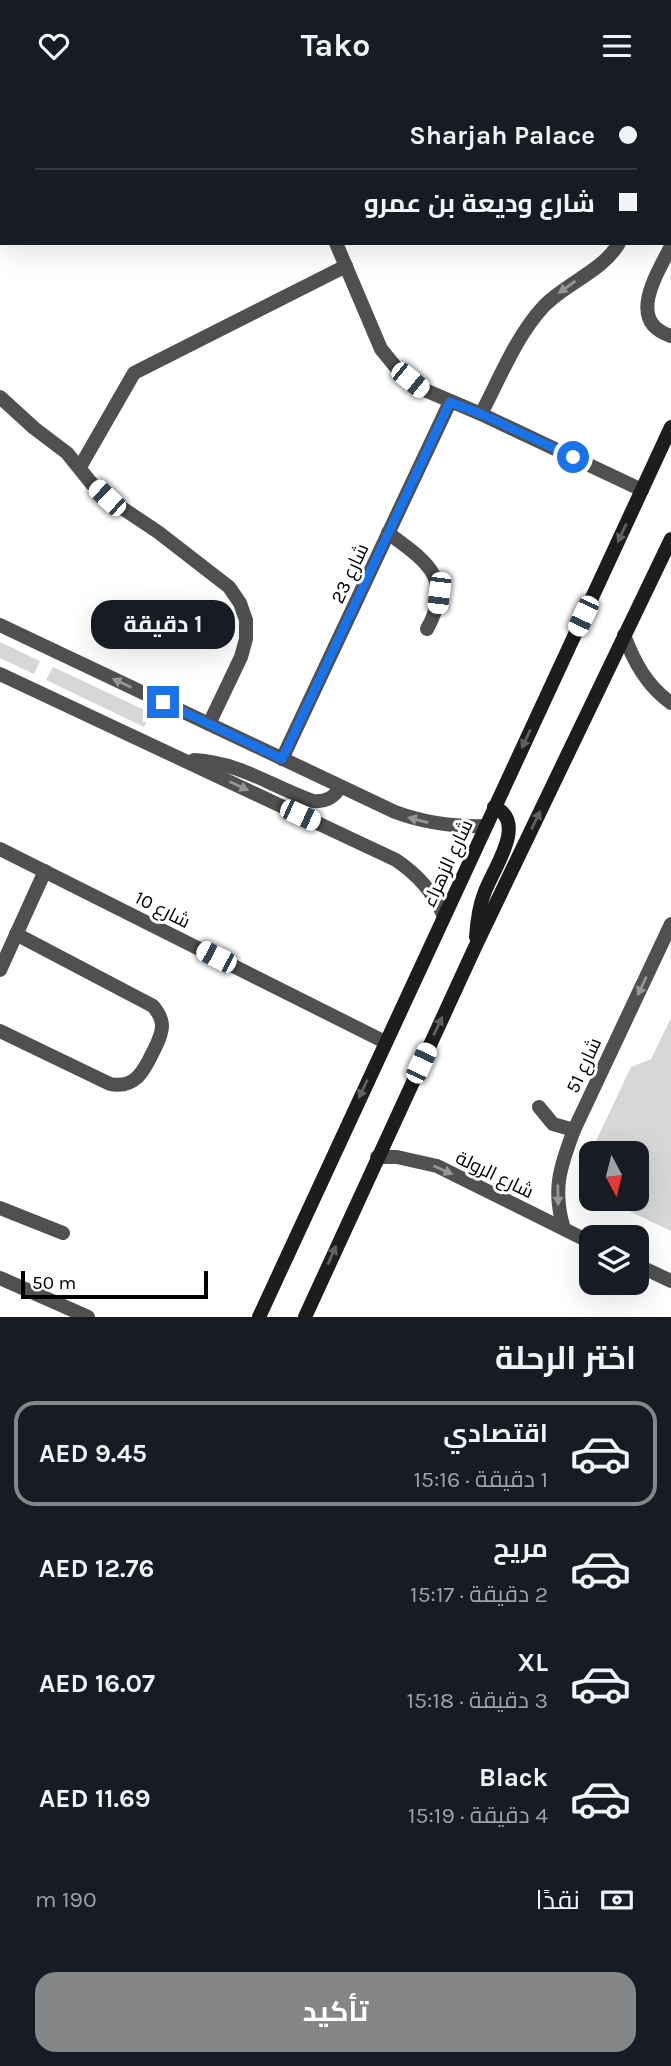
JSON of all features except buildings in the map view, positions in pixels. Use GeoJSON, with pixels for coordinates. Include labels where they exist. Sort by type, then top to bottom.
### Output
{"type":"FeatureCollection","features":[{"type":"Feature","properties":{"kind":"main road","name":"شارع الزهراء"},"geometry":{"type":"LineString","coordinates":[[259,1317],[671,427]]}},
{"type":"Feature","properties":{"kind":"main road"},"geometry":{"type":"LineString","coordinates":[[304,1317],[476,945],[671,539]]}},
{"type":"Feature","properties":{"kind":"main road"},"geometry":{"type":"LineString","coordinates":[[476,945],[481,902],[504,849],[509,830],[509,821],[505,814],[494,807]]}},
{"type":"Feature","properties":{"kind":"street"},"geometry":{"type":"LineString","coordinates":[[337,245],[381,349],[399,371],[421,389],[481,414],[642,490]]}},
{"type":"Feature","properties":{"kind":"street"},"geometry":{"type":"LineString","coordinates":[[481,414],[531,321],[561,291],[599,265],[617,245]]}},
{"type":"Feature","properties":{"kind":"street"},"geometry":{"type":"LineString","coordinates":[[671,246],[646,305],[652,323],[671,336]]}},
{"type":"Feature","properties":{"kind":"street"},"geometry":{"type":"LineString","coordinates":[[80,467],[134,373],[346,266]]}},
{"type":"Feature","properties":{"kind":"street"},"geometry":{"type":"LineString","coordinates":[[0,397],[66,453],[107,498],[158,532],[229,587],[240,603],[246,620],[246,639],[241,657],[209,724]]}},
{"type":"Feature","properties":{"kind":"street","name":"شارع 23"},"geometry":{"type":"LineString","coordinates":[[282,759],[450,402]]}},
{"type":"Feature","properties":{"kind":"street"},"geometry":{"type":"LineString","coordinates":[[388,533],[422,558],[434,574],[439,593],[437,612],[427,629]]}},
{"type":"Feature","properties":{"kind":"street"},"geometry":{"type":"LineString","coordinates":[[0,625],[340,787],[412,818],[449,826],[485,826]]}},
{"type":"Feature","properties":{"kind":"street"},"geometry":{"type":"LineString","coordinates":[[624,635],[640,670],[652,686],[671,703]]}},
{"type":"Feature","properties":{"kind":"street"},"geometry":{"type":"LineString","coordinates":[[0,674],[396,860],[424,882],[444,916]]}},
{"type":"Feature","properties":{"kind":"street"},"geometry":{"type":"LineString","coordinates":[[182,759],[215,762],[246,771],[313,801],[332,797],[340,787]]}},
{"type":"Feature","properties":{"kind":"street","name":"شارع 10"},"geometry":{"type":"LineString","coordinates":[[0,849],[385,1042]]}},
{"type":"Feature","properties":{"kind":"street"},"geometry":{"type":"LineString","coordinates":[[0,968],[45,871]]}},
{"type":"Feature","properties":{"kind":"street","name":"شارع 51"},"geometry":{"type":"LineString","coordinates":[[564,1229],[557,1202],[562,1161],[671,924]]}},
{"type":"Feature","properties":{"kind":"street"},"geometry":{"type":"LineString","coordinates":[[0,1031],[117,1085],[132,1082],[143,1073],[161,1034],[161,1020],[153,1006],[16,935]]}},
{"type":"Feature","properties":{"kind":"street"},"geometry":{"type":"LineString","coordinates":[[539,1107],[554,1124],[574,1130]]}},
{"type":"Feature","properties":{"kind":"street","name":"شارع الرولة"},"geometry":{"type":"LineString","coordinates":[[377,1157],[407,1159],[436,1166],[579,1236]]}},
{"type":"Feature","properties":{"kind":"street"},"geometry":{"type":"LineString","coordinates":[[0,1208],[63,1233]]}},
{"type":"Feature","properties":{"kind":"street"},"geometry":{"type":"LineString","coordinates":[[649,1271],[671,1281]]}},
{"type":"Feature","properties":{"kind":"street"},"geometry":{"type":"LineString","coordinates":[[2,1283],[88,1317]]}},
{"type":"Feature","properties":{"kind":"shaded area"},"geometry":{"type":"Polygon","coordinates":[[[0,642],[40,661],[34,674],[0,658],[0,642]]]}},
{"type":"Feature","properties":{"kind":"shaded area"},"geometry":{"type":"Polygon","coordinates":[[[53,667],[151,713],[144,727],[46,680],[53,667]]]}},
{"type":"Feature","properties":{"kind":"shaded area"},"geometry":{"type":"Polygon","coordinates":[[[671,1018],[671,1231],[629,1211],[649,1211],[649,1141],[596,1141],[631,1067],[651,1059],[671,1018]]]}},
{"type":"Feature","properties":{"kind":"route"},"geometry":{"type":"LineString","coordinates":[[163,702],[282,759],[450,402],[573,457]]}}]}
